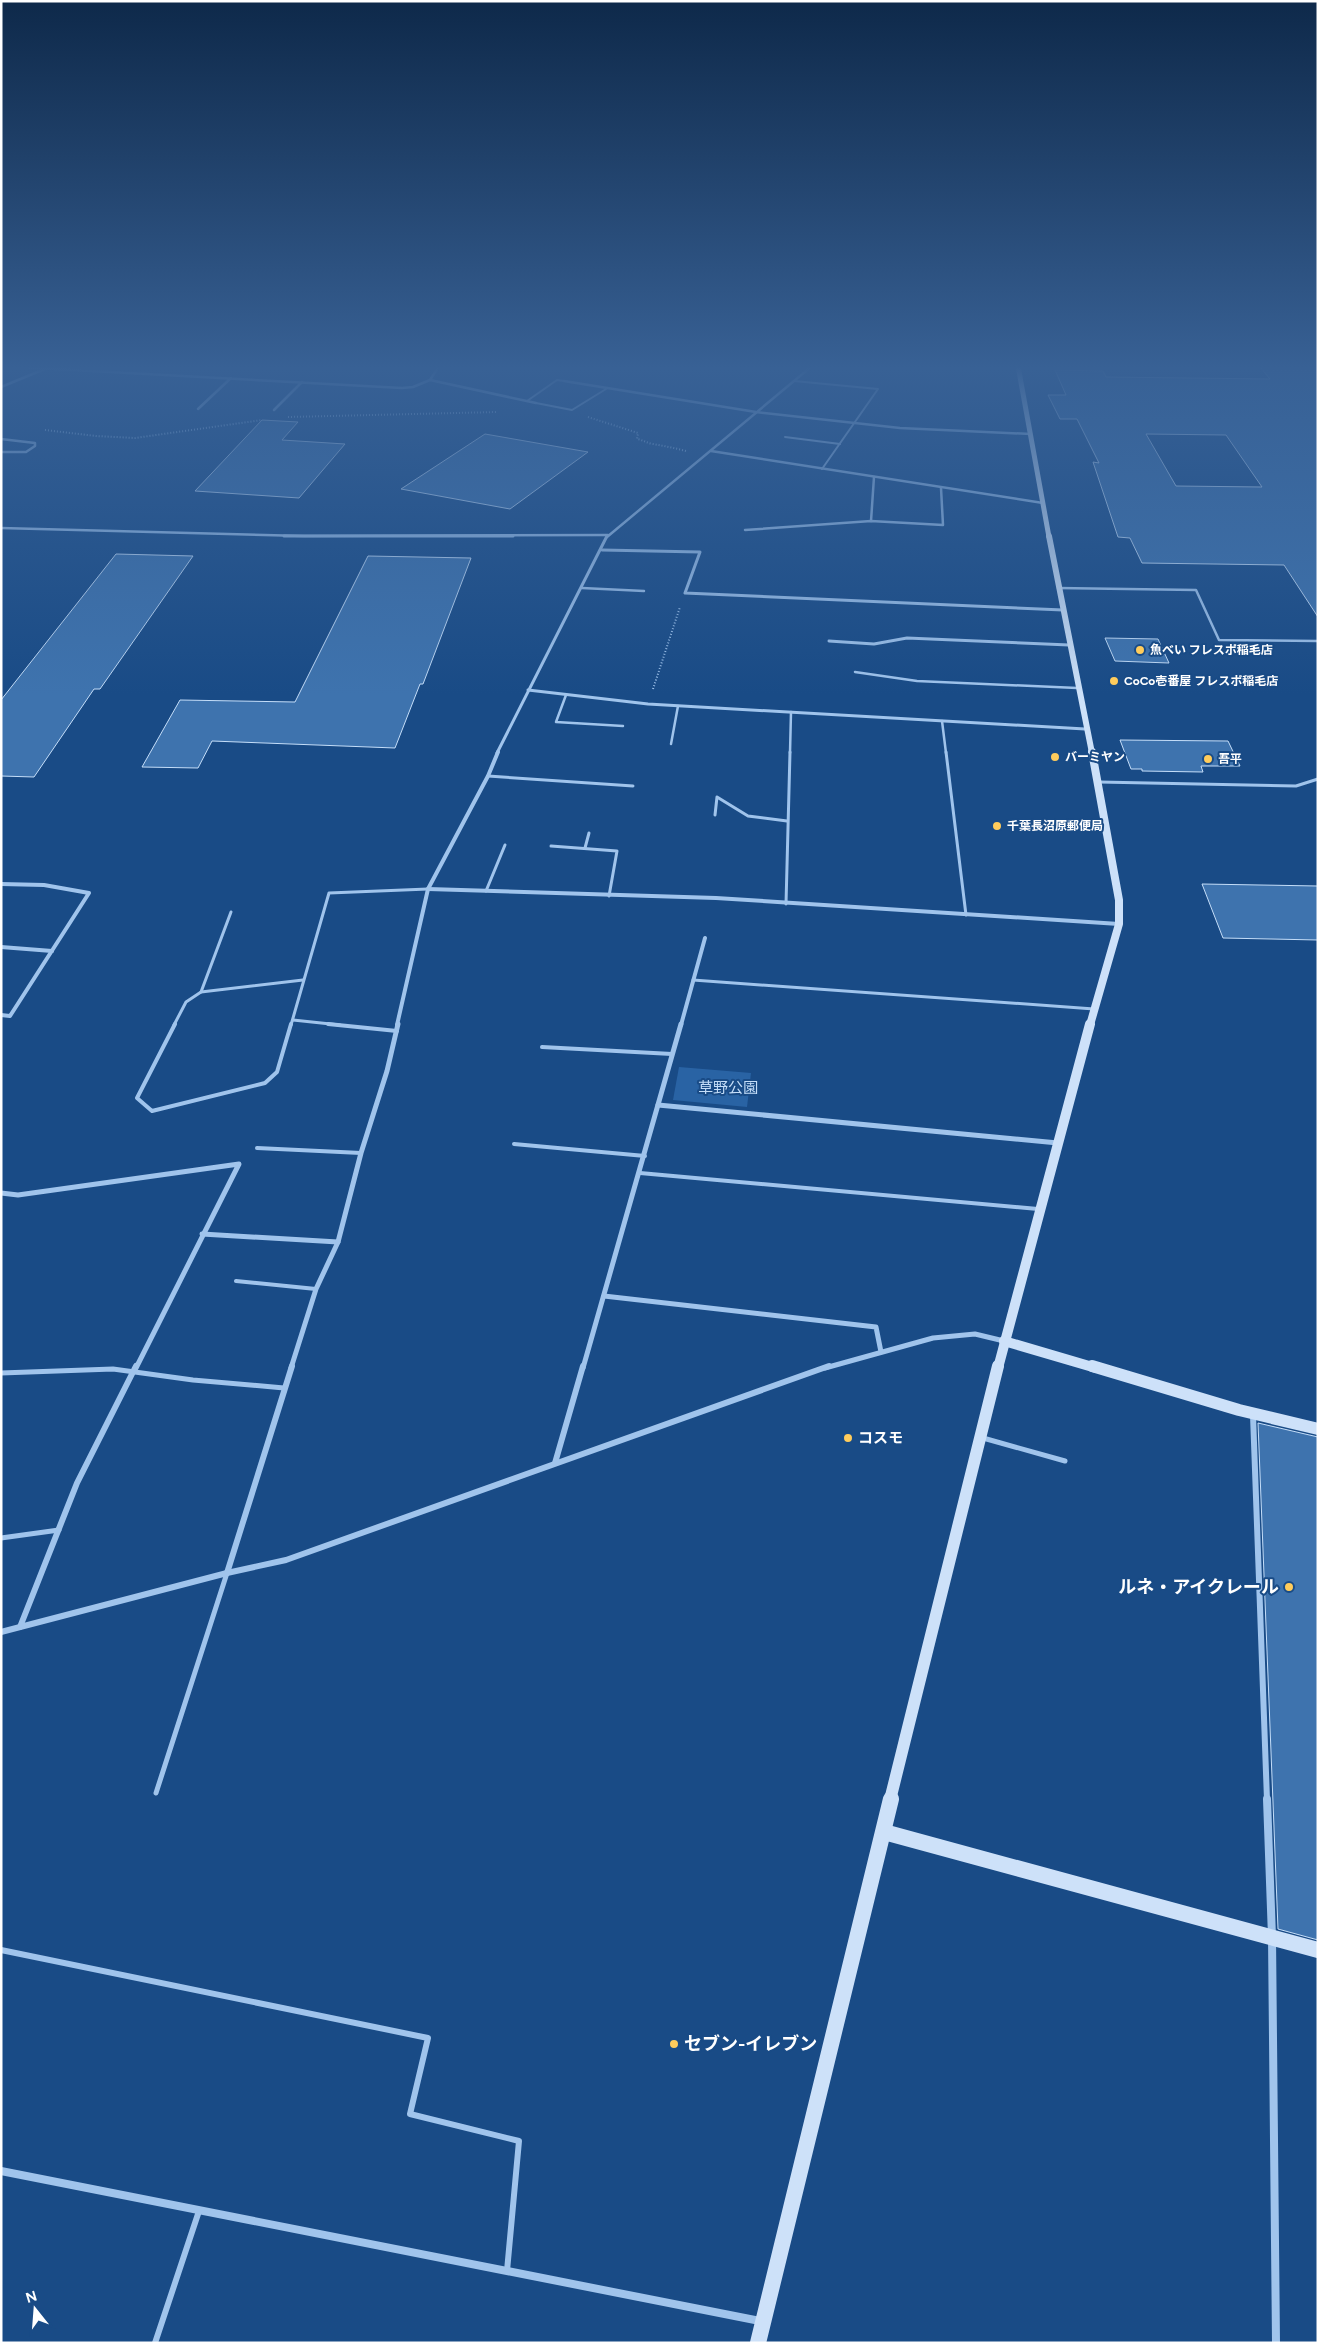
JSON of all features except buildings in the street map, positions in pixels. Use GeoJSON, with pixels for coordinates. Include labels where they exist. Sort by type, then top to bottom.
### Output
{"type":"FeatureCollection","features":[{"type":"Feature","properties":{"kind":"street"},"geometry":{"type":"LineString","coordinates":[[227,1572],[316,1289],[338,1242],[362,1153],[388,1071],[428,889],[488,776],[502,742],[608,535],[681,475]]}},
{"type":"Feature","properties":{"kind":"street"},"geometry":{"type":"LineString","coordinates":[[864,475],[1043,503]]}},
{"type":"Feature","properties":{"kind":"street"},"geometry":{"type":"LineString","coordinates":[[758,2343],[979,1437],[1094,1009],[1119,924],[1119,900],[1098,782],[1077,688],[1038,475]]}},
{"type":"Feature","properties":{"kind":"street"},"geometry":{"type":"LineString","coordinates":[[871,521],[874,477]]}},
{"type":"Feature","properties":{"kind":"street"},"geometry":{"type":"LineString","coordinates":[[745,530],[871,521],[943,525],[941,488]]}},
{"type":"Feature","properties":{"kind":"street"},"geometry":{"type":"LineString","coordinates":[[1,528],[291,537],[608,535]]}},
{"type":"Feature","properties":{"kind":"street"},"geometry":{"type":"LineString","coordinates":[[602,550],[700,552],[686,593],[1063,610]]}},
{"type":"Feature","properties":{"kind":"street"},"geometry":{"type":"LineString","coordinates":[[829,641],[874,644],[907,638],[1069,645]]}},
{"type":"Feature","properties":{"kind":"street"},"geometry":{"type":"LineString","coordinates":[[528,690],[648,704],[1085,729]]}},
{"type":"Feature","properties":{"kind":"street"},"geometry":{"type":"LineString","coordinates":[[1,884],[44,885],[89,893],[10,1016],[1,1015]]}},
{"type":"Feature","properties":{"kind":"street"},"geometry":{"type":"LineString","coordinates":[[428,889],[716,898],[1119,924]]}},
{"type":"Feature","properties":{"kind":"street"},"geometry":{"type":"LineString","coordinates":[[555,1463],[645,1156],[705,938]]}},
{"type":"Feature","properties":{"kind":"street"},"geometry":{"type":"LineString","coordinates":[[1,947],[52,951]]}},
{"type":"Feature","properties":{"kind":"street"},"geometry":{"type":"LineString","coordinates":[[658,1105],[1058,1143]]}},
{"type":"Feature","properties":{"kind":"street"},"geometry":{"type":"LineString","coordinates":[[1,1193],[18,1195],[239,1164],[77,1483],[20,1627]]}},
{"type":"Feature","properties":{"kind":"street"},"geometry":{"type":"LineString","coordinates":[[202,1234],[338,1242]]}},
{"type":"Feature","properties":{"kind":"street"},"geometry":{"type":"LineString","coordinates":[[604,1296],[876,1327],[881,1352]]}},
{"type":"Feature","properties":{"kind":"street"},"geometry":{"type":"LineString","coordinates":[[1,1632],[227,1572],[286,1560],[830,1366],[941,1337],[975,1334],[1004,1341],[1095,1366],[1254,1416],[1318,1429]]}},
{"type":"Feature","properties":{"kind":"street"},"geometry":{"type":"LineString","coordinates":[[1254,1416],[1272,1937],[1276,2343]]}},
{"type":"Feature","properties":{"kind":"street"},"geometry":{"type":"LineString","coordinates":[[884,1832],[1318,1950]]}},
{"type":"Feature","properties":{"kind":"street"},"geometry":{"type":"LineString","coordinates":[[1,2171],[763,2322]]}},
{"type":"Feature","properties":{"kind":"lane"},"geometry":{"type":"LineString","coordinates":[[582,588],[644,590]]}},
{"type":"Feature","properties":{"kind":"lane"},"geometry":{"type":"LineString","coordinates":[[1058,588],[1196,590],[1220,640],[1318,642]]}},
{"type":"Feature","properties":{"kind":"lane"},"geometry":{"type":"LineString","coordinates":[[855,672],[917,681],[1077,688]]}},
{"type":"Feature","properties":{"kind":"lane"},"geometry":{"type":"LineString","coordinates":[[566,695],[556,722],[623,726]]}},
{"type":"Feature","properties":{"kind":"lane"},"geometry":{"type":"LineString","coordinates":[[671,744],[678,706]]}},
{"type":"Feature","properties":{"kind":"lane"},"geometry":{"type":"LineString","coordinates":[[786,904],[786,821],[791,712]]}},
{"type":"Feature","properties":{"kind":"lane"},"geometry":{"type":"LineString","coordinates":[[942,721],[966,915]]}},
{"type":"Feature","properties":{"kind":"lane"},"geometry":{"type":"LineString","coordinates":[[488,776],[633,786]]}},
{"type":"Feature","properties":{"kind":"lane"},"geometry":{"type":"LineString","coordinates":[[1098,782],[1296,786],[1318,779]]}},
{"type":"Feature","properties":{"kind":"lane"},"geometry":{"type":"LineString","coordinates":[[714,815],[717,797],[748,816],[786,821]]}},
{"type":"Feature","properties":{"kind":"lane"},"geometry":{"type":"LineString","coordinates":[[585,848],[589,833]]}},
{"type":"Feature","properties":{"kind":"lane"},"geometry":{"type":"LineString","coordinates":[[486,891],[505,845]]}},
{"type":"Feature","properties":{"kind":"lane"},"geometry":{"type":"LineString","coordinates":[[552,846],[618,851],[609,896]]}},
{"type":"Feature","properties":{"kind":"lane"},"geometry":{"type":"LineString","coordinates":[[303,980],[201,992],[186,1002],[137,1098],[152,1111],[265,1083],[277,1072],[330,893],[428,889]]}},
{"type":"Feature","properties":{"kind":"lane"},"geometry":{"type":"LineString","coordinates":[[201,992],[232,912]]}},
{"type":"Feature","properties":{"kind":"lane"},"geometry":{"type":"LineString","coordinates":[[693,980],[1094,1009]]}},
{"type":"Feature","properties":{"kind":"lane"},"geometry":{"type":"LineString","coordinates":[[293,1020],[397,1031]]}},
{"type":"Feature","properties":{"kind":"lane"},"geometry":{"type":"LineString","coordinates":[[542,1047],[672,1054]]}},
{"type":"Feature","properties":{"kind":"lane"},"geometry":{"type":"LineString","coordinates":[[514,1144],[645,1156]]}},
{"type":"Feature","properties":{"kind":"lane"},"geometry":{"type":"LineString","coordinates":[[258,1148],[362,1153]]}},
{"type":"Feature","properties":{"kind":"lane"},"geometry":{"type":"LineString","coordinates":[[640,1173],[1041,1209]]}},
{"type":"Feature","properties":{"kind":"lane"},"geometry":{"type":"LineString","coordinates":[[236,1281],[316,1289]]}},
{"type":"Feature","properties":{"kind":"lane"},"geometry":{"type":"LineString","coordinates":[[1,1373],[112,1369],[132,1373],[284,1388]]}},
{"type":"Feature","properties":{"kind":"lane"},"geometry":{"type":"LineString","coordinates":[[979,1437],[1065,1461]]}},
{"type":"Feature","properties":{"kind":"lane"},"geometry":{"type":"LineString","coordinates":[[1,1538],[59,1530]]}},
{"type":"Feature","properties":{"kind":"lane"},"geometry":{"type":"LineString","coordinates":[[156,1793],[227,1572]]}},
{"type":"Feature","properties":{"kind":"lane"},"geometry":{"type":"LineString","coordinates":[[1,1950],[428,2038],[410,2114],[520,2141],[507,2271]]}},
{"type":"Feature","properties":{"kind":"lane"},"geometry":{"type":"LineString","coordinates":[[154,2343],[200,2210]]}},
{"type":"Feature","properties":{"kind":"path"},"geometry":{"type":"LineString","coordinates":[[648,704],[686,593]]}},
{"type":"Feature","properties":{"kind":"green space","name":"草野公園"},"geometry":{"type":"Polygon","coordinates":[[[679,1067],[751,1073],[747,1107],[673,1100],[679,1067]]]}},
{"type":"Feature","properties":{"kind":"place","name":"魚べい フレスポ稲毛店"},"geometry":{"type":"Point","coordinates":[1140,650]}},
{"type":"Feature","properties":{"kind":"place","name":"CoCo壱番屋 フレスポ稲毛店"},"geometry":{"type":"Point","coordinates":[1114,681]}},
{"type":"Feature","properties":{"kind":"place","name":"バーミヤン"},"geometry":{"type":"Point","coordinates":[1055,757]}},
{"type":"Feature","properties":{"kind":"place","name":"吾平"},"geometry":{"type":"Point","coordinates":[1208,759]}},
{"type":"Feature","properties":{"kind":"place","name":"千葉長沼原郵便局"},"geometry":{"type":"Point","coordinates":[997,826]}},
{"type":"Feature","properties":{"kind":"place","name":"コスモ"},"geometry":{"type":"Point","coordinates":[848,1438]}},
{"type":"Feature","properties":{"kind":"place","name":"ルネ・アイクレール"},"geometry":{"type":"Point","coordinates":[1289,1587]}},
{"type":"Feature","properties":{"kind":"place","name":"セブン-イレブン"},"geometry":{"type":"Point","coordinates":[674,2044]}}]}
